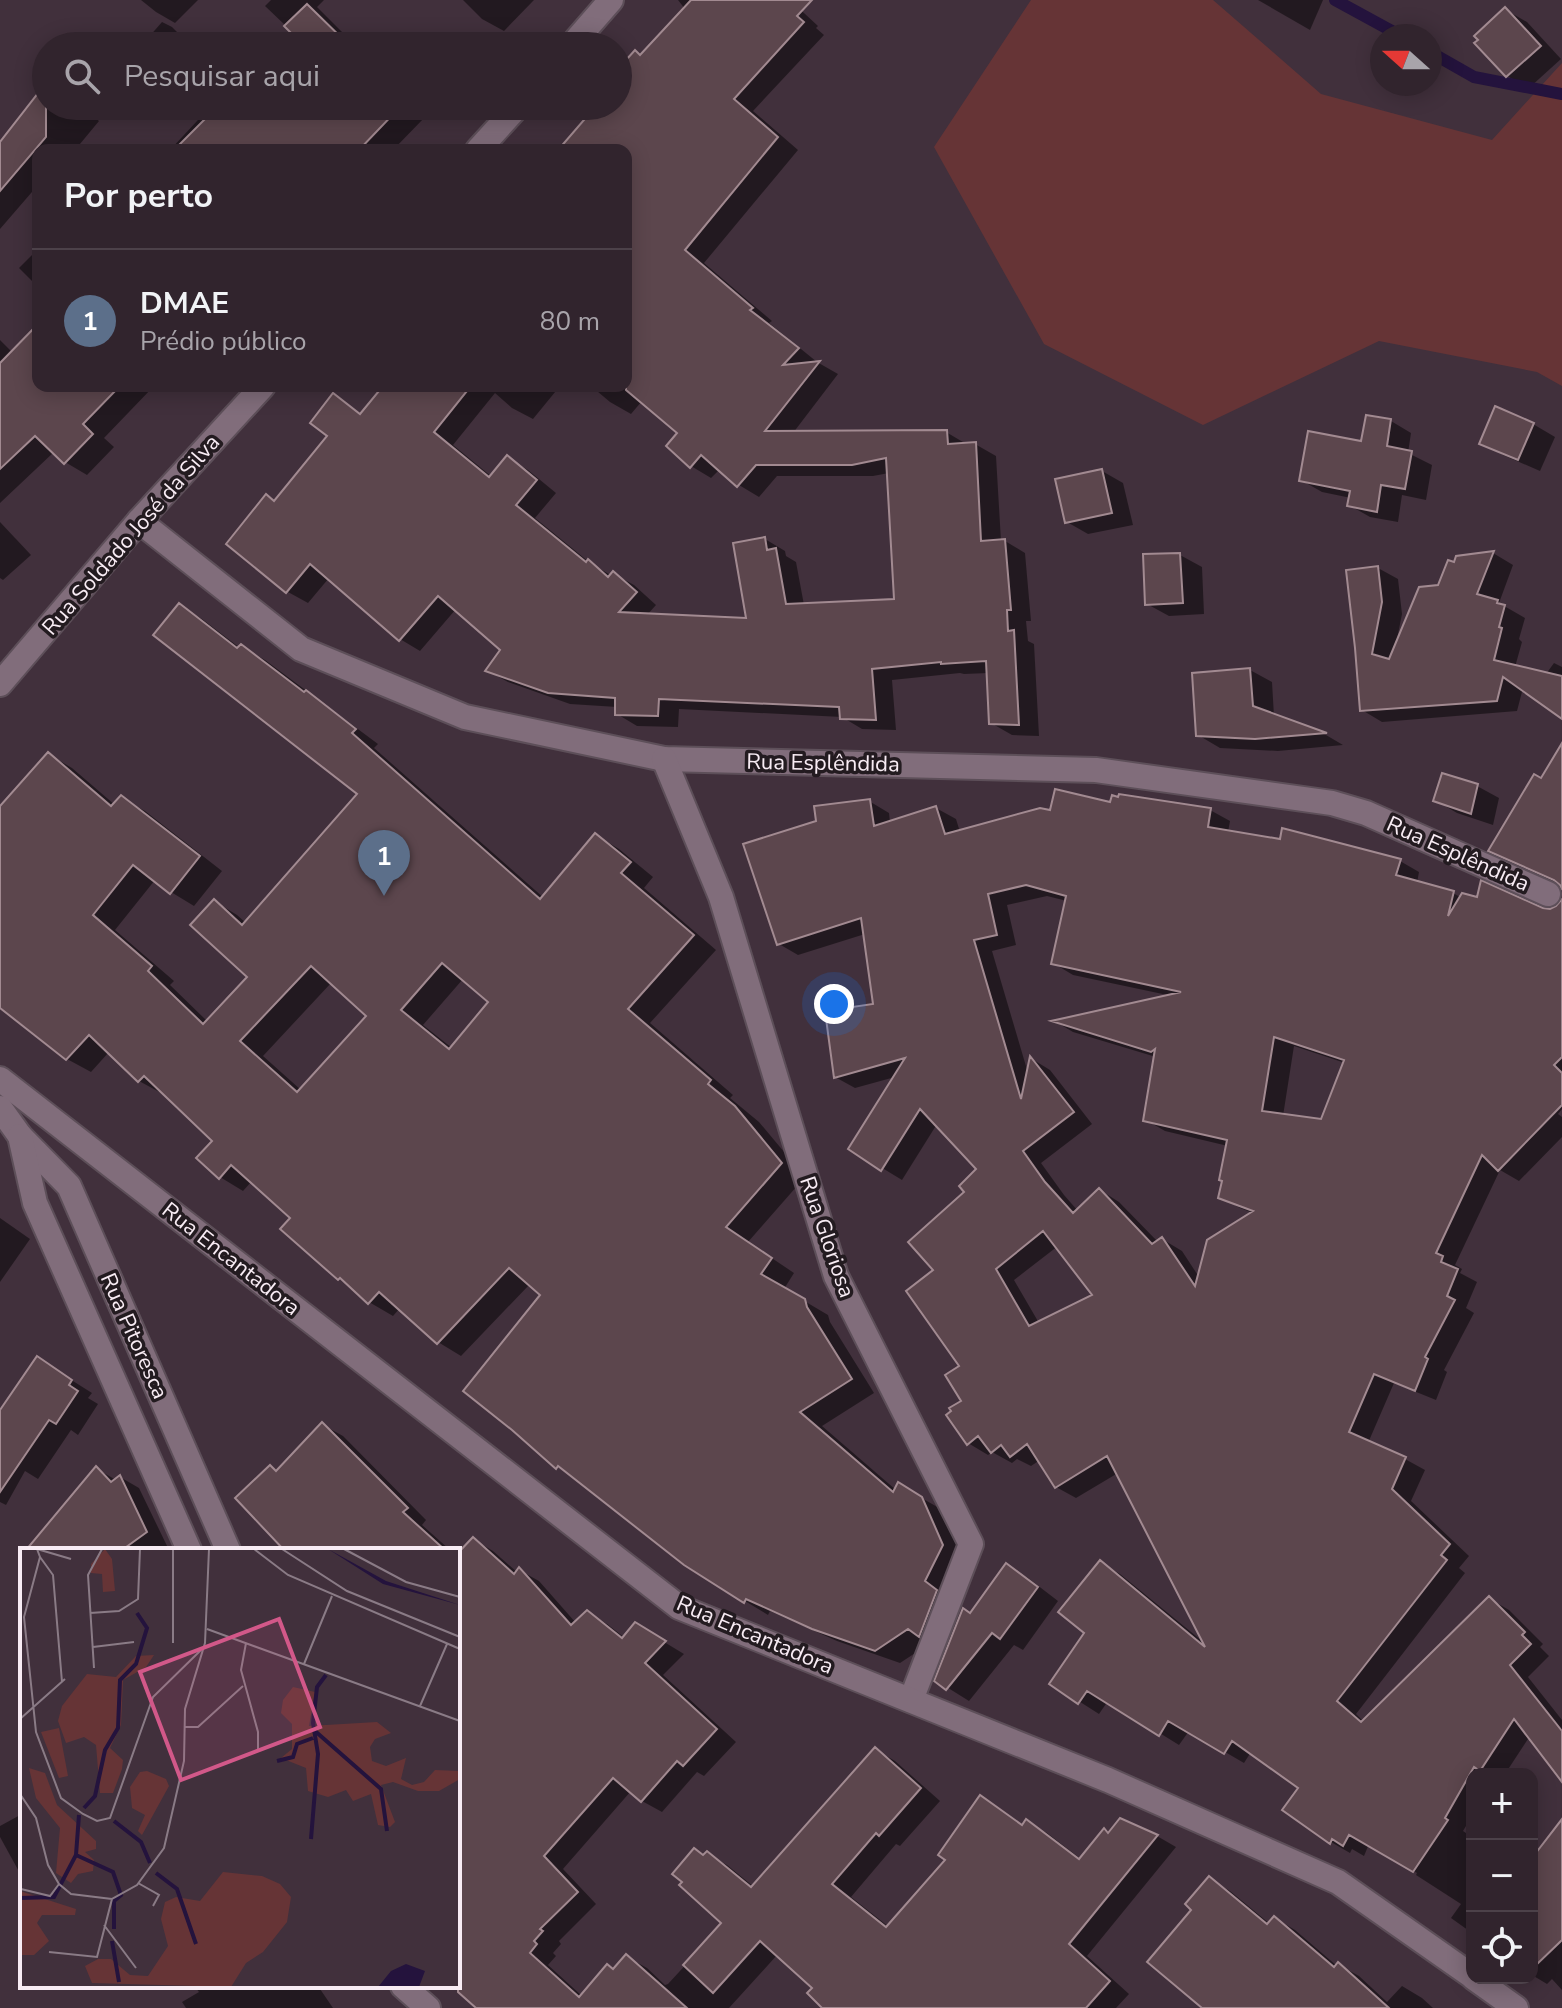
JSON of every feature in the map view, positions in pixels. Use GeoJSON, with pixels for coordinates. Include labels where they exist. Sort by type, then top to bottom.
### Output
{"type":"FeatureCollection","features":[{"type":"Feature","properties":{"kind":"street"},"geometry":{"type":"LineString","coordinates":[[583,32],[611,0]]}},
{"type":"Feature","properties":{"kind":"street"},"geometry":{"type":"LineString","coordinates":[[483,144],[505,120]]}},
{"type":"Feature","properties":{"kind":"street","name":"Rua Soldado José da Silva"},"geometry":{"type":"LineString","coordinates":[[0,684],[139,521],[257,392]]}},
{"type":"Feature","properties":{"kind":"street","name":"Rua Esplêndida"},"geometry":{"type":"LineString","coordinates":[[139,521],[301,649],[465,717],[664,759],[1096,770],[1332,803],[1366,813],[1548,894]]}},
{"type":"Feature","properties":{"kind":"street","name":"Rua Gloriosa"},"geometry":{"type":"LineString","coordinates":[[664,759],[721,897],[836,1276],[971,1544],[911,1700]]}},
{"type":"Feature","properties":{"kind":"street","name":"Rua Encantadora"},"geometry":{"type":"LineString","coordinates":[[0,1079],[679,1607],[1108,1780],[1338,1882],[1466,1972]]}},
{"type":"Feature","properties":{"kind":"street","name":"Rua Pitoresca"},"geometry":{"type":"LineString","coordinates":[[0,1108],[20,1136],[69,1186],[227,1548]]}},
{"type":"Feature","properties":{"kind":"street","name":"Rua Pitoresca"},"geometry":{"type":"LineString","coordinates":[[20,1136],[35,1203],[188,1548]]}},
{"type":"Feature","properties":{"kind":"street","name":"Rua Encantadora"},"geometry":{"type":"LineString","coordinates":[[1483,1984],[1516,2008]]}},
{"type":"Feature","properties":{"kind":"street"},"geometry":{"type":"LineString","coordinates":[[405,1988],[428,2008]]}},
{"type":"Feature","properties":{"kind":"street"},"geometry":{"type":"LineString","coordinates":[[425,1988],[437,2008]]}},
{"type":"Feature","properties":{"kind":"shaded area"},"geometry":{"type":"Polygon","coordinates":[[[1031,0],[1213,0],[1321,94],[1492,140],[1562,63],[1562,386],[1537,372],[1379,341],[1203,425],[1044,344],[934,147],[1031,0]]]}},
{"type":"Feature","properties":{"kind":"building"},"geometry":{"type":"Polygon","coordinates":[[[691,0],[812,0],[797,16],[804,22],[734,99],[778,137],[685,250],[753,308],[750,310],[799,348],[783,365],[820,361],[765,431],[947,430],[948,444],[976,442],[981,541],[1005,539],[1011,610],[1007,610],[1008,631],[1014,630],[1019,725],[989,724],[986,661],[872,669],[876,720],[840,719],[839,707],[659,699],[658,716],[615,715],[615,698],[548,693],[485,671],[500,650],[438,596],[399,641],[310,564],[286,593],[226,544],[266,494],[274,501],[327,436],[310,423],[333,393],[360,414],[378,392],[466,392],[434,432],[489,477],[507,455],[537,480],[516,505],[586,562],[588,559],[608,577],[613,571],[637,592],[619,612],[746,618],[733,543],[765,537],[767,550],[776,548],[786,604],[894,599],[886,458],[852,465],[756,465],[737,487],[701,455],[690,468],[666,446],[677,433],[628,392],[632,392],[632,144],[563,144],[584,120],[632,120],[632,53],[635,50],[640,55],[691,0]]]}},
{"type":"Feature","properties":{"kind":"building"},"geometry":{"type":"Polygon","coordinates":[[[307,4],[336,32],[290,32],[284,26],[307,4]]]}},
{"type":"Feature","properties":{"kind":"building"},"geometry":{"type":"Polygon","coordinates":[[[1505,7],[1541,46],[1506,77],[1474,43],[1478,40],[1474,36],[1505,7]]]}},
{"type":"Feature","properties":{"kind":"building"},"geometry":{"type":"Polygon","coordinates":[[[32,101],[32,120],[46,120],[46,137],[40,144],[32,144],[32,153],[0,191],[0,142],[32,101]]]}},
{"type":"Feature","properties":{"kind":"building"},"geometry":{"type":"Polygon","coordinates":[[[204,120],[388,120],[365,144],[180,144],[204,120]]]}},
{"type":"Feature","properties":{"kind":"building"},"geometry":{"type":"Polygon","coordinates":[[[32,330],[32,392],[114,392],[83,424],[93,434],[64,464],[35,436],[0,469],[0,363],[32,330]]]}},
{"type":"Feature","properties":{"kind":"building"},"geometry":{"type":"Polygon","coordinates":[[[1495,406],[1534,423],[1518,460],[1479,444],[1495,406]]]}},
{"type":"Feature","properties":{"kind":"building"},"geometry":{"type":"Polygon","coordinates":[[[1366,415],[1391,419],[1387,446],[1412,451],[1405,489],[1381,485],[1377,512],[1347,506],[1350,491],[1299,481],[1308,431],[1361,441],[1366,415]]]}},
{"type":"Feature","properties":{"kind":"building"},"geometry":{"type":"Polygon","coordinates":[[[1102,469],[1112,513],[1065,523],[1055,479],[1102,469]]]}},
{"type":"Feature","properties":{"kind":"building"},"geometry":{"type":"Polygon","coordinates":[[[1494,551],[1477,594],[1505,605],[1494,660],[1562,676],[1562,719],[1503,677],[1497,701],[1360,711],[1346,570],[1378,566],[1382,602],[1372,654],[1389,659],[1419,587],[1438,585],[1448,560],[1454,562],[1456,556],[1494,551]]]}},
{"type":"Feature","properties":{"kind":"building"},"geometry":{"type":"Polygon","coordinates":[[[1180,553],[1183,603],[1145,605],[1143,554],[1180,553]]]}},
{"type":"Feature","properties":{"kind":"building"},"geometry":{"type":"Polygon","coordinates":[[[179,603],[237,648],[241,644],[356,729],[352,733],[540,899],[595,833],[631,862],[621,873],[694,935],[628,1009],[711,1080],[708,1084],[735,1106],[782,1163],[726,1227],[772,1258],[761,1274],[805,1299],[852,1379],[800,1412],[893,1492],[898,1482],[922,1497],[943,1545],[925,1581],[937,1590],[919,1637],[908,1629],[875,1651],[812,1629],[746,1599],[744,1603],[684,1565],[558,1466],[556,1469],[463,1391],[540,1295],[509,1268],[437,1344],[379,1292],[368,1304],[340,1278],[338,1280],[280,1229],[290,1218],[231,1165],[219,1179],[196,1158],[212,1141],[144,1076],[138,1082],[89,1035],[66,1060],[0,1008],[0,806],[48,752],[111,806],[121,795],[200,856],[170,894],[133,865],[93,915],[152,966],[148,971],[203,1024],[247,977],[190,925],[214,899],[242,925],[357,794],[153,635],[179,603]],[[442,963],[401,1010],[449,1049],[488,1002],[442,963]],[[311,966],[240,1041],[297,1092],[366,1016],[311,966]]]}},
{"type":"Feature","properties":{"kind":"building"},"geometry":{"type":"Polygon","coordinates":[[[1250,668],[1253,706],[1327,733],[1255,739],[1196,736],[1192,673],[1250,668]]]}},
{"type":"Feature","properties":{"kind":"building"},"geometry":{"type":"Polygon","coordinates":[[[1562,743],[1562,890],[1554,880],[1488,851],[1534,774],[1541,778],[1562,743]]]}},
{"type":"Feature","properties":{"kind":"building"},"geometry":{"type":"Polygon","coordinates":[[[1442,773],[1478,784],[1471,814],[1433,801],[1442,773]]]}},
{"type":"Feature","properties":{"kind":"building"},"geometry":{"type":"Polygon","coordinates":[[[1055,789],[1110,802],[1112,795],[1118,797],[1119,794],[1211,808],[1208,827],[1280,839],[1282,828],[1401,859],[1396,875],[1454,891],[1448,916],[1462,893],[1477,897],[1481,880],[1543,908],[1550,909],[1562,899],[1562,1057],[1554,1065],[1562,1073],[1562,1105],[1498,1171],[1482,1155],[1436,1253],[1443,1256],[1441,1262],[1458,1269],[1447,1296],[1455,1300],[1425,1357],[1428,1359],[1415,1391],[1374,1374],[1349,1432],[1406,1457],[1392,1489],[1450,1544],[1441,1555],[1447,1560],[1337,1701],[1361,1722],[1489,1596],[1525,1632],[1522,1635],[1531,1644],[1510,1665],[1562,1731],[1562,1782],[1514,1719],[1482,1768],[1466,1768],[1466,1781],[1445,1818],[1448,1820],[1413,1872],[1349,1835],[1343,1846],[1332,1839],[1330,1844],[1282,1810],[1298,1788],[1232,1741],[1224,1754],[1168,1721],[1159,1736],[1087,1691],[1078,1704],[1049,1684],[1084,1633],[1058,1612],[1100,1560],[1205,1647],[1107,1456],[1055,1488],[1027,1444],[1010,1457],[1001,1445],[991,1453],[978,1436],[967,1445],[946,1415],[951,1411],[949,1408],[961,1401],[945,1375],[959,1366],[906,1291],[933,1270],[908,1242],[964,1192],[959,1186],[976,1169],[920,1109],[881,1171],[848,1149],[905,1058],[834,1078],[825,1011],[873,1004],[861,918],[777,945],[743,844],[816,821],[814,806],[870,799],[874,826],[936,806],[945,834],[1040,808],[1050,810],[1055,789]],[[1026,885],[988,894],[997,935],[974,940],[1021,1099],[1030,1056],[1074,1112],[1023,1151],[1073,1213],[1099,1188],[1152,1244],[1162,1237],[1195,1286],[1207,1240],[1253,1211],[1218,1198],[1227,1140],[1143,1121],[1155,1049],[1151,1052],[1051,1021],[1181,992],[1051,964],[1066,896],[1026,885]],[[1274,1037],[1262,1111],[1321,1119],[1344,1060],[1274,1037]],[[1043,1231],[996,1269],[1029,1326],[1092,1295],[1043,1231]]]}},
{"type":"Feature","properties":{"kind":"building"},"geometry":{"type":"Polygon","coordinates":[[[37,1356],[72,1380],[69,1385],[78,1391],[56,1424],[49,1420],[0,1492],[0,1410],[37,1356]]]}},
{"type":"Feature","properties":{"kind":"building"},"geometry":{"type":"Polygon","coordinates":[[[322,1422],[408,1508],[403,1512],[443,1548],[282,1548],[235,1498],[270,1465],[276,1471],[322,1422]]]}},
{"type":"Feature","properties":{"kind":"building"},"geometry":{"type":"Polygon","coordinates":[[[96,1466],[111,1482],[120,1475],[147,1532],[125,1548],[28,1548],[96,1466]]]}},
{"type":"Feature","properties":{"kind":"building"},"geometry":{"type":"Polygon","coordinates":[[[473,1537],[514,1574],[519,1567],[571,1625],[587,1610],[622,1638],[635,1622],[666,1641],[645,1663],[717,1729],[683,1766],[677,1761],[641,1802],[613,1778],[544,1856],[578,1892],[540,1929],[543,1931],[534,1941],[537,1944],[530,1953],[579,1997],[607,1964],[613,1969],[626,1954],[687,2008],[476,2008],[458,1992],[460,1551],[473,1537]]]}},
{"type":"Feature","properties":{"kind":"building"},"geometry":{"type":"Polygon","coordinates":[[[1006,1563],[1038,1587],[1000,1639],[992,1633],[946,1690],[934,1681],[963,1608],[970,1613],[1006,1563]]]}},
{"type":"Feature","properties":{"kind":"building"},"geometry":{"type":"Polygon","coordinates":[[[875,1747],[921,1788],[879,1836],[876,1833],[832,1884],[886,1927],[945,1860],[938,1855],[980,1795],[1022,1825],[1026,1819],[1079,1859],[1104,1828],[1108,1833],[1120,1818],[1158,1835],[1069,1944],[1110,1981],[1086,2008],[822,2008],[807,1993],[812,1988],[760,1941],[713,1993],[683,1965],[721,1923],[679,1885],[682,1882],[672,1874],[694,1848],[703,1855],[707,1851],[751,1887],[875,1747]]]}},
{"type":"Feature","properties":{"kind":"building"},"geometry":{"type":"Polygon","coordinates":[[[1562,1819],[1562,1940],[1538,1963],[1538,1912],[1538,1850],[1562,1819]]]}},
{"type":"Feature","properties":{"kind":"building"},"geometry":{"type":"Polygon","coordinates":[[[1209,1876],[1267,1924],[1274,1916],[1334,1967],[1338,1962],[1389,2008],[1202,2008],[1147,1962],[1191,1910],[1185,1904],[1209,1876]]]}},
{"type":"Feature","properties":{"kind":"waterway"},"geometry":{"type":"LineString","coordinates":[[1335,0],[1379,24]]}},
{"type":"Feature","properties":{"kind":"waterway"},"geometry":{"type":"LineString","coordinates":[[1442,59],[1474,77],[1562,94]]}},
{"type":"Feature","properties":{"kind":"place","name":"DMAE"},"geometry":{"type":"Point","coordinates":[384,896]}}]}
